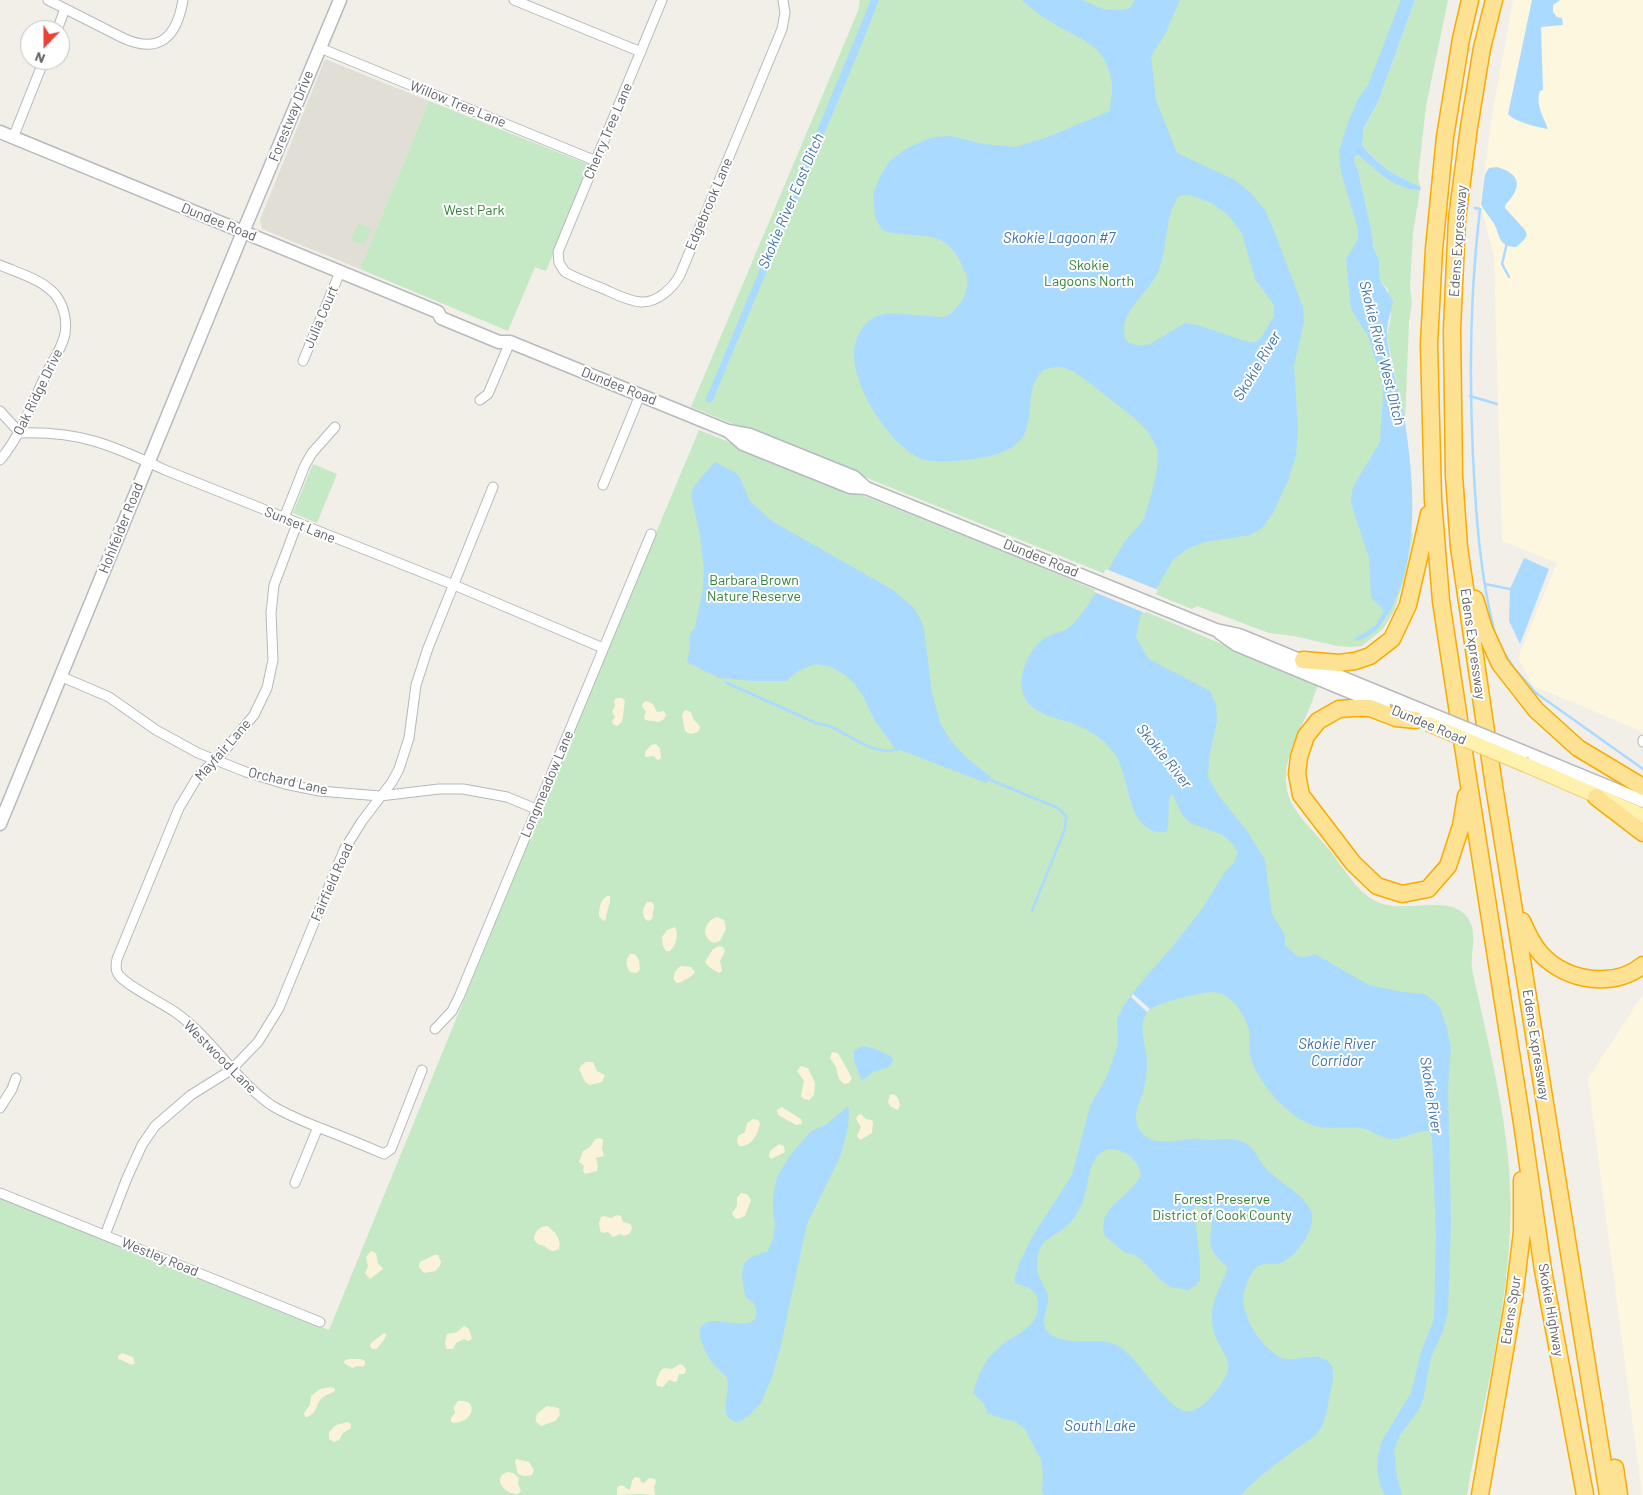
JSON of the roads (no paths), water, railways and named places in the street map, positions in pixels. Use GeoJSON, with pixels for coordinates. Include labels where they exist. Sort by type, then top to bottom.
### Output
{"type":"FeatureCollection","features":[{"type":"Feature","properties":{"kind":"highway","name":"Edens Expressway"},"geometry":{"type":"LineString","coordinates":[[1470,0],[1461,39],[1445,137],[1434,249],[1429,344],[1433,500],[1441,601],[1522,1123]]}},
{"type":"Feature","properties":{"kind":"highway","name":"Edens Expressway"},"geometry":{"type":"LineString","coordinates":[[1494,0],[1480,58],[1457,218],[1452,329],[1454,475],[1459,547],[1489,752],[1574,1286]]}},
{"type":"Feature","properties":{"kind":"highway"},"geometry":{"type":"LineString","coordinates":[[1303,660],[1339,663],[1355,661],[1370,656],[1392,639],[1408,605],[1433,500]]}},
{"type":"Feature","properties":{"kind":"highway"},"geometry":{"type":"LineString","coordinates":[[1459,547],[1484,629],[1500,664],[1536,710],[1578,748],[1643,786]]}},
{"type":"Feature","properties":{"kind":"highway"},"geometry":{"type":"LineString","coordinates":[[1424,719],[1396,718],[1370,708],[1339,709],[1318,722],[1306,736],[1299,757],[1297,774],[1301,795],[1353,863],[1377,886],[1402,894],[1428,888],[1448,866],[1461,826],[1468,781]]}},
{"type":"Feature","properties":{"kind":"highway"},"geometry":{"type":"LineString","coordinates":[[1596,797],[1643,833]]}},
{"type":"Feature","properties":{"kind":"highway"},"geometry":{"type":"LineString","coordinates":[[1514,902],[1527,934],[1542,955],[1564,972],[1589,979],[1614,978],[1637,970],[1643,965]]}},
{"type":"Feature","properties":{"kind":"highway","name":"Edens Spur"},"geometry":{"type":"LineString","coordinates":[[1480,1495],[1514,1298],[1522,1232],[1522,1123]]}},
{"type":"Feature","properties":{"kind":"highway","name":"Skokie Highway"},"geometry":{"type":"LineString","coordinates":[[1522,1123],[1543,1270],[1585,1495]]}},
{"type":"Feature","properties":{"kind":"highway"},"geometry":{"type":"LineString","coordinates":[[1574,1286],[1600,1386],[1619,1495]]}},
{"type":"Feature","properties":{"kind":"highway","name":"Skokie Highway"},"geometry":{"type":"LineString","coordinates":[[1574,1286],[1602,1448],[1608,1495]]}},
{"type":"Feature","properties":{"kind":"main road","name":"Forestway Drive"},"geometry":{"type":"LineString","coordinates":[[243,232],[340,0]]}},
{"type":"Feature","properties":{"kind":"main road","name":"Dundee Road"},"geometry":{"type":"LineString","coordinates":[[0,132],[438,312],[441,318],[499,342],[510,342],[728,431],[750,435],[854,477],[866,488],[1216,630],[1239,635],[1303,660],[1424,719]]}},
{"type":"Feature","properties":{"kind":"main road","name":"Hohlfelder Road"},"geometry":{"type":"LineString","coordinates":[[0,824],[243,232]]}},
{"type":"Feature","properties":{"kind":"main road","name":"Dundee Road"},"geometry":{"type":"LineString","coordinates":[[1216,630],[1237,645],[1525,758],[1643,800]]}},
{"type":"Feature","properties":{"kind":"main road","name":"Dundee Road"},"geometry":{"type":"LineString","coordinates":[[1525,758],[1596,797],[1643,816]]}},
{"type":"Feature","properties":{"kind":"street"},"geometry":{"type":"LineString","coordinates":[[48,0],[136,44],[146,45],[165,39],[172,33],[178,24],[183,0]]}},
{"type":"Feature","properties":{"kind":"street"},"geometry":{"type":"LineString","coordinates":[[514,0],[641,52]]}},
{"type":"Feature","properties":{"kind":"street","name":"Cherry Tree Lane"},"geometry":{"type":"LineString","coordinates":[[559,263],[558,252],[560,245],[662,0]]}},
{"type":"Feature","properties":{"kind":"street","name":"Edgebrook Lane"},"geometry":{"type":"LineString","coordinates":[[559,263],[565,272],[572,276],[640,302],[655,299],[671,288],[680,275],[782,29],[785,13],[783,0]]}},
{"type":"Feature","properties":{"kind":"street"},"geometry":{"type":"LineString","coordinates":[[61,20],[66,9]]}},
{"type":"Feature","properties":{"kind":"street","name":"Willow Tree Lane"},"geometry":{"type":"LineString","coordinates":[[320,48],[596,161]]}},
{"type":"Feature","properties":{"kind":"street"},"geometry":{"type":"LineString","coordinates":[[12,138],[40,70]]}},
{"type":"Feature","properties":{"kind":"street","name":"Oak Ridge Drive"},"geometry":{"type":"LineString","coordinates":[[0,265],[42,284],[50,290],[60,302],[64,311],[65,322],[62,345],[20,433],[0,460]]}},
{"type":"Feature","properties":{"kind":"street","name":"Julia Court"},"geometry":{"type":"LineString","coordinates":[[303,361],[340,272]]}},
{"type":"Feature","properties":{"kind":"street"},"geometry":{"type":"LineString","coordinates":[[480,400],[488,394],[510,342]]}},
{"type":"Feature","properties":{"kind":"street"},"geometry":{"type":"LineString","coordinates":[[603,485],[640,395]]}},
{"type":"Feature","properties":{"kind":"street"},"geometry":{"type":"LineString","coordinates":[[0,411],[20,433]]}},
{"type":"Feature","properties":{"kind":"street"},"geometry":{"type":"LineString","coordinates":[[284,518],[308,459],[335,427]]}},
{"type":"Feature","properties":{"kind":"street","name":"Sunset Lane"},"geometry":{"type":"LineString","coordinates":[[20,433],[46,432],[76,436],[121,450],[297,524],[454,585],[603,648]]}},
{"type":"Feature","properties":{"kind":"street","name":"Fairfield Road"},"geometry":{"type":"LineString","coordinates":[[105,1235],[142,1144],[155,1126],[191,1095],[231,1070],[258,1042],[279,1008],[340,857],[362,821],[392,782],[405,755],[416,685],[428,648],[493,487]]}},
{"type":"Feature","properties":{"kind":"street","name":"Mayfair Lane"},"geometry":{"type":"LineString","coordinates":[[116,969],[117,959],[179,808],[197,778],[225,750],[254,715],[267,688],[273,660],[271,613],[274,585],[297,524]]}},
{"type":"Feature","properties":{"kind":"street","name":"Longmeadow Lane"},"geometry":{"type":"LineString","coordinates":[[435,1029],[447,1018],[455,1006],[651,534]]}},
{"type":"Feature","properties":{"kind":"street","name":"Orchard Lane"},"geometry":{"type":"LineString","coordinates":[[60,676],[109,697],[169,738],[214,760],[286,784],[319,791],[380,796],[439,789],[462,789],[507,797],[536,809]]}},
{"type":"Feature","properties":{"kind":"street","name":"Westwood Lane"},"geometry":{"type":"LineString","coordinates":[[116,969],[118,974],[129,984],[186,1021],[199,1032],[231,1070],[254,1092],[272,1105],[292,1117],[384,1154],[391,1149],[422,1070]]}},
{"type":"Feature","properties":{"kind":"street"},"geometry":{"type":"LineString","coordinates":[[0,1108],[16,1078]]}},
{"type":"Feature","properties":{"kind":"street"},"geometry":{"type":"LineString","coordinates":[[295,1183],[318,1127]]}},
{"type":"Feature","properties":{"kind":"street","name":"Westley Road"},"geometry":{"type":"LineString","coordinates":[[0,1193],[320,1322]]}},
{"type":"Feature","properties":{"kind":"water","name":"Skokie River East Ditch"},"geometry":{"type":"Polygon","coordinates":[[[871,0],[879,0],[712,402],[707,402],[706,399],[871,0]]]}},
{"type":"Feature","properties":{"kind":"water"},"geometry":{"type":"Polygon","coordinates":[[[1022,0],[1082,0],[1103,9],[1122,10],[1130,8],[1135,0],[1180,0],[1164,36],[1151,56],[1156,100],[1177,153],[1235,180],[1251,193],[1265,210],[1303,307],[1304,322],[1294,365],[1298,428],[1296,455],[1288,481],[1273,513],[1262,528],[1250,535],[1205,542],[1187,549],[1173,560],[1140,617],[1136,637],[1149,659],[1210,691],[1216,704],[1217,722],[1209,757],[1208,777],[1219,796],[1248,832],[1265,860],[1272,914],[1285,935],[1285,945],[1296,955],[1304,958],[1315,954],[1369,985],[1402,992],[1424,994],[1435,1001],[1440,1008],[1447,1028],[1451,1049],[1448,1086],[1451,1223],[1448,1313],[1443,1331],[1431,1357],[1420,1408],[1400,1435],[1394,1450],[1397,1477],[1402,1495],[1385,1495],[1381,1488],[1377,1470],[1378,1455],[1382,1441],[1411,1393],[1421,1352],[1434,1319],[1436,1235],[1432,1137],[1429,1131],[1424,1131],[1391,1139],[1355,1127],[1320,1127],[1299,1119],[1281,1104],[1262,1081],[1251,1059],[1249,1031],[1245,1018],[1232,1001],[1220,993],[1207,992],[1169,1001],[1153,1007],[1145,1016],[1142,1029],[1147,1067],[1144,1089],[1136,1112],[1136,1120],[1141,1132],[1153,1140],[1228,1139],[1246,1143],[1252,1148],[1267,1169],[1309,1206],[1312,1218],[1311,1225],[1300,1247],[1283,1262],[1258,1266],[1246,1286],[1243,1302],[1249,1322],[1255,1332],[1261,1341],[1277,1355],[1285,1359],[1319,1357],[1328,1361],[1331,1366],[1333,1372],[1332,1382],[1325,1416],[1319,1430],[1313,1437],[1265,1472],[1241,1495],[1044,1495],[1042,1492],[1043,1473],[1041,1460],[1025,1429],[1016,1422],[988,1414],[984,1404],[973,1393],[981,1370],[989,1358],[1002,1345],[1023,1331],[1033,1322],[1036,1316],[1038,1302],[1036,1294],[1028,1287],[1016,1284],[1014,1280],[1019,1264],[1032,1237],[1072,1175],[1090,1106],[1107,1076],[1118,1044],[1117,1019],[1138,986],[1203,908],[1224,873],[1234,863],[1238,852],[1233,844],[1221,834],[1190,823],[1181,813],[1173,795],[1170,795],[1168,828],[1166,832],[1154,831],[1145,826],[1133,808],[1120,764],[1108,746],[1098,737],[1079,726],[1037,710],[1025,698],[1022,689],[1024,669],[1034,648],[1047,637],[1071,626],[1079,617],[1094,597],[1124,543],[1143,520],[1151,496],[1158,456],[1154,442],[1144,427],[1086,380],[1067,369],[1057,367],[1043,370],[1034,382],[1027,427],[1024,435],[1009,449],[990,456],[960,461],[930,461],[910,452],[884,426],[863,391],[857,372],[854,355],[856,341],[862,329],[869,321],[877,316],[896,313],[947,316],[961,302],[967,287],[967,277],[961,263],[954,251],[945,243],[936,238],[882,230],[875,217],[873,194],[889,162],[905,149],[933,137],[951,136],[983,144],[1016,147],[1050,136],[1110,111],[1112,84],[1109,71],[1100,53],[1085,41],[1047,20],[1022,0]],[[1190,195],[1179,196],[1170,214],[1161,265],[1152,282],[1128,315],[1124,333],[1127,342],[1138,346],[1150,344],[1185,323],[1201,326],[1248,342],[1256,342],[1262,336],[1274,316],[1274,305],[1255,279],[1242,233],[1228,215],[1212,203],[1190,195]],[[1107,1149],[1100,1154],[1091,1167],[1086,1192],[1077,1214],[1066,1227],[1044,1243],[1039,1252],[1037,1258],[1038,1272],[1048,1297],[1044,1325],[1048,1332],[1060,1339],[1116,1345],[1134,1360],[1163,1395],[1173,1404],[1182,1410],[1195,1410],[1204,1404],[1215,1392],[1226,1376],[1228,1369],[1226,1357],[1216,1339],[1212,1325],[1214,1302],[1227,1267],[1212,1249],[1210,1235],[1212,1218],[1204,1209],[1196,1206],[1194,1208],[1200,1280],[1188,1290],[1171,1287],[1160,1279],[1143,1261],[1135,1255],[1124,1252],[1105,1236],[1103,1226],[1105,1217],[1130,1190],[1141,1174],[1136,1163],[1129,1155],[1119,1150],[1107,1149]]]}},
{"type":"Feature","properties":{"kind":"water","name":"Skokie River West Ditch"},"geometry":{"type":"Polygon","coordinates":[[[1401,0],[1415,0],[1378,102],[1364,128],[1362,145],[1381,164],[1403,179],[1420,186],[1421,190],[1403,187],[1394,183],[1358,155],[1355,156],[1354,162],[1358,170],[1374,249],[1379,260],[1380,280],[1393,301],[1387,338],[1403,412],[1411,468],[1411,537],[1408,560],[1402,582],[1391,609],[1374,632],[1355,641],[1356,638],[1375,626],[1384,611],[1371,597],[1369,558],[1351,503],[1352,491],[1357,480],[1380,442],[1383,396],[1382,380],[1368,336],[1351,309],[1346,259],[1358,239],[1358,229],[1341,172],[1339,151],[1347,125],[1358,99],[1368,85],[1401,0]]]}},
{"type":"Feature","properties":{"kind":"water"},"geometry":{"type":"Polygon","coordinates":[[[1532,0],[1560,0],[1553,5],[1553,12],[1557,17],[1562,18],[1563,25],[1541,27],[1543,90],[1540,91],[1539,101],[1548,129],[1520,122],[1508,114],[1532,0]]]}},
{"type":"Feature","properties":{"kind":"water"},"geometry":{"type":"Polygon","coordinates":[[[1497,167],[1512,175],[1517,182],[1515,192],[1505,208],[1525,230],[1527,235],[1516,247],[1502,242],[1493,222],[1481,204],[1485,174],[1489,168],[1497,167]]]}},
{"type":"Feature","properties":{"kind":"water"},"geometry":{"type":"Polygon","coordinates":[[[715,462],[736,473],[750,501],[772,521],[893,590],[914,608],[924,630],[932,693],[941,725],[951,741],[967,758],[991,777],[986,783],[895,748],[874,719],[863,696],[854,683],[845,675],[829,666],[815,664],[798,671],[786,681],[753,681],[719,678],[687,662],[690,635],[695,628],[703,588],[704,569],[700,535],[691,495],[695,485],[715,462]]]}},
{"type":"Feature","properties":{"kind":"water"},"geometry":{"type":"Polygon","coordinates":[[[1524,558],[1549,569],[1520,644],[1509,621],[1510,589],[1524,558]]]}},
{"type":"Feature","properties":{"kind":"water"},"geometry":{"type":"Polygon","coordinates":[[[862,1046],[873,1048],[891,1056],[893,1060],[889,1067],[873,1072],[863,1080],[861,1079],[854,1061],[854,1051],[862,1046]]]}},
{"type":"Feature","properties":{"kind":"water"},"geometry":{"type":"Polygon","coordinates":[[[848,1106],[848,1127],[841,1155],[807,1224],[781,1345],[772,1377],[761,1403],[749,1416],[738,1422],[731,1420],[727,1416],[726,1411],[727,1379],[707,1354],[702,1344],[700,1329],[704,1324],[711,1321],[742,1324],[754,1320],[756,1315],[755,1306],[746,1298],[742,1272],[745,1262],[753,1256],[768,1251],[773,1239],[775,1225],[773,1197],[777,1177],[789,1157],[810,1132],[827,1124],[848,1106]]]}},
{"type":"Feature","properties":{"kind":"waterway"},"geometry":{"type":"LineString","coordinates":[[1475,208],[1480,209],[1471,333],[1473,456],[1482,568],[1495,634]]}},
{"type":"Feature","properties":{"kind":"waterway"},"geometry":{"type":"LineString","coordinates":[[1507,243],[1502,264],[1509,277]]}},
{"type":"Feature","properties":{"kind":"waterway"},"geometry":{"type":"LineString","coordinates":[[1470,396],[1497,404]]}},
{"type":"Feature","properties":{"kind":"waterway"},"geometry":{"type":"LineString","coordinates":[[1485,584],[1510,589]]}},
{"type":"Feature","properties":{"kind":"waterway"},"geometry":{"type":"LineString","coordinates":[[1501,648],[1514,668],[1536,693],[1643,769]]}},
{"type":"Feature","properties":{"kind":"waterway"},"geometry":{"type":"LineString","coordinates":[[727,683],[816,723],[832,727],[872,748],[890,751],[898,749]]}},
{"type":"Feature","properties":{"kind":"waterway"},"geometry":{"type":"LineString","coordinates":[[988,779],[1058,808],[1066,816],[1065,829],[1032,911]]}},
{"type":"Feature","properties":{"kind":"park label","name":"West Park"},"geometry":{"type":"Point","coordinates":[474,210]}},
{"type":"Feature","properties":{"kind":"park label","name":"Skokie Lagoons North"},"geometry":{"type":"Point","coordinates":[1089,274]}},
{"type":"Feature","properties":{"kind":"park label","name":"Barbara Brown Nature Reserve"},"geometry":{"type":"Point","coordinates":[754,588]}},
{"type":"Feature","properties":{"kind":"park label","name":"Forest Preserve District of Cook County"},"geometry":{"type":"Point","coordinates":[1222,1208]}},
{"type":"Feature","properties":{"kind":"water label","name":"Skokie Lagoon #7"},"geometry":{"type":"Point","coordinates":[1059,238]}},
{"type":"Feature","properties":{"kind":"water label","name":"Skokie River"},"geometry":{"type":"Point","coordinates":[1257,366]}},
{"type":"Feature","properties":{"kind":"water label","name":"Skokie River"},"geometry":{"type":"Point","coordinates":[1164,756]}},
{"type":"Feature","properties":{"kind":"water label","name":"Skokie River Corridor"},"geometry":{"type":"Point","coordinates":[1337,1052]}},
{"type":"Feature","properties":{"kind":"water label","name":"Skokie River"},"geometry":{"type":"Point","coordinates":[1431,1095]}},
{"type":"Feature","properties":{"kind":"water label","name":"South Lake"},"geometry":{"type":"Point","coordinates":[1100,1426]}}]}
